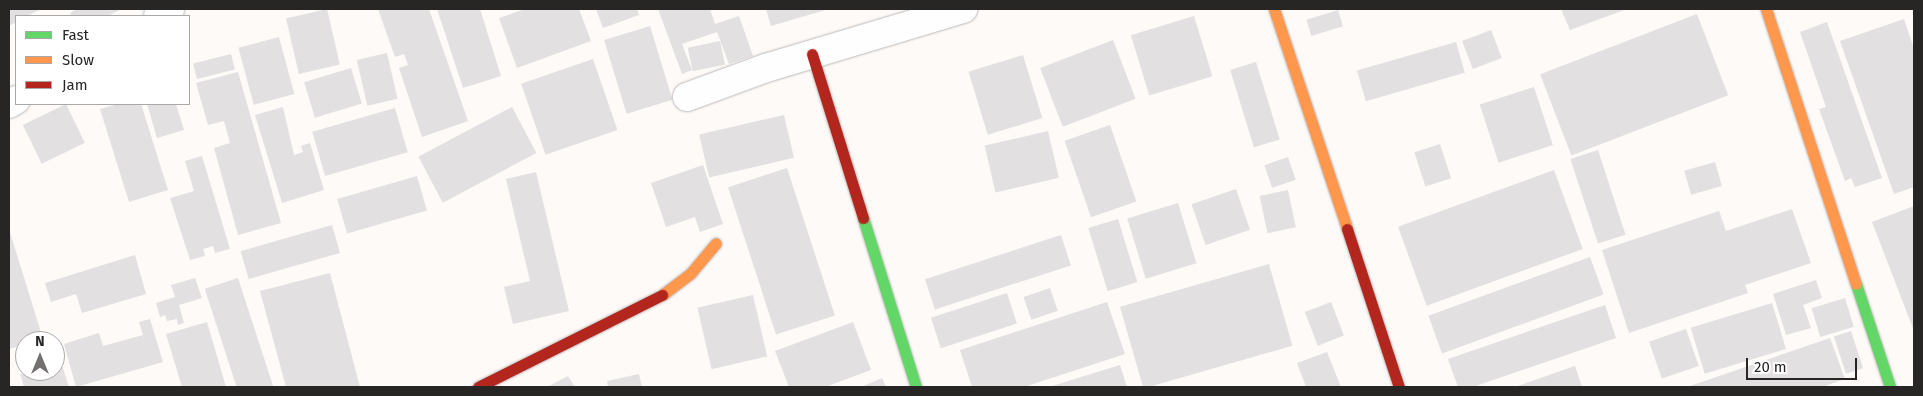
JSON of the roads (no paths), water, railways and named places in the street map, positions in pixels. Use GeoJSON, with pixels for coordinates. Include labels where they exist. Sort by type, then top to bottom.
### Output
{"type":"FeatureCollection","features":[{"type":"Feature","properties":{"kind":"street"},"geometry":{"type":"LineString","coordinates":[[687,97],[733,79],[963,9]]}},
{"type":"Feature","properties":{"kind":"street"},"geometry":{"type":"LineString","coordinates":[[1274,9],[1400,387]]}},
{"type":"Feature","properties":{"kind":"street"},"geometry":{"type":"LineString","coordinates":[[1766,9],[1890,387]]}},
{"type":"Feature","properties":{"kind":"street"},"geometry":{"type":"LineString","coordinates":[[812,54],[916,387]]}},
{"type":"Feature","properties":{"kind":"street"},"geometry":{"type":"LineString","coordinates":[[478,387],[665,293],[690,274],[716,243]]}}]}
